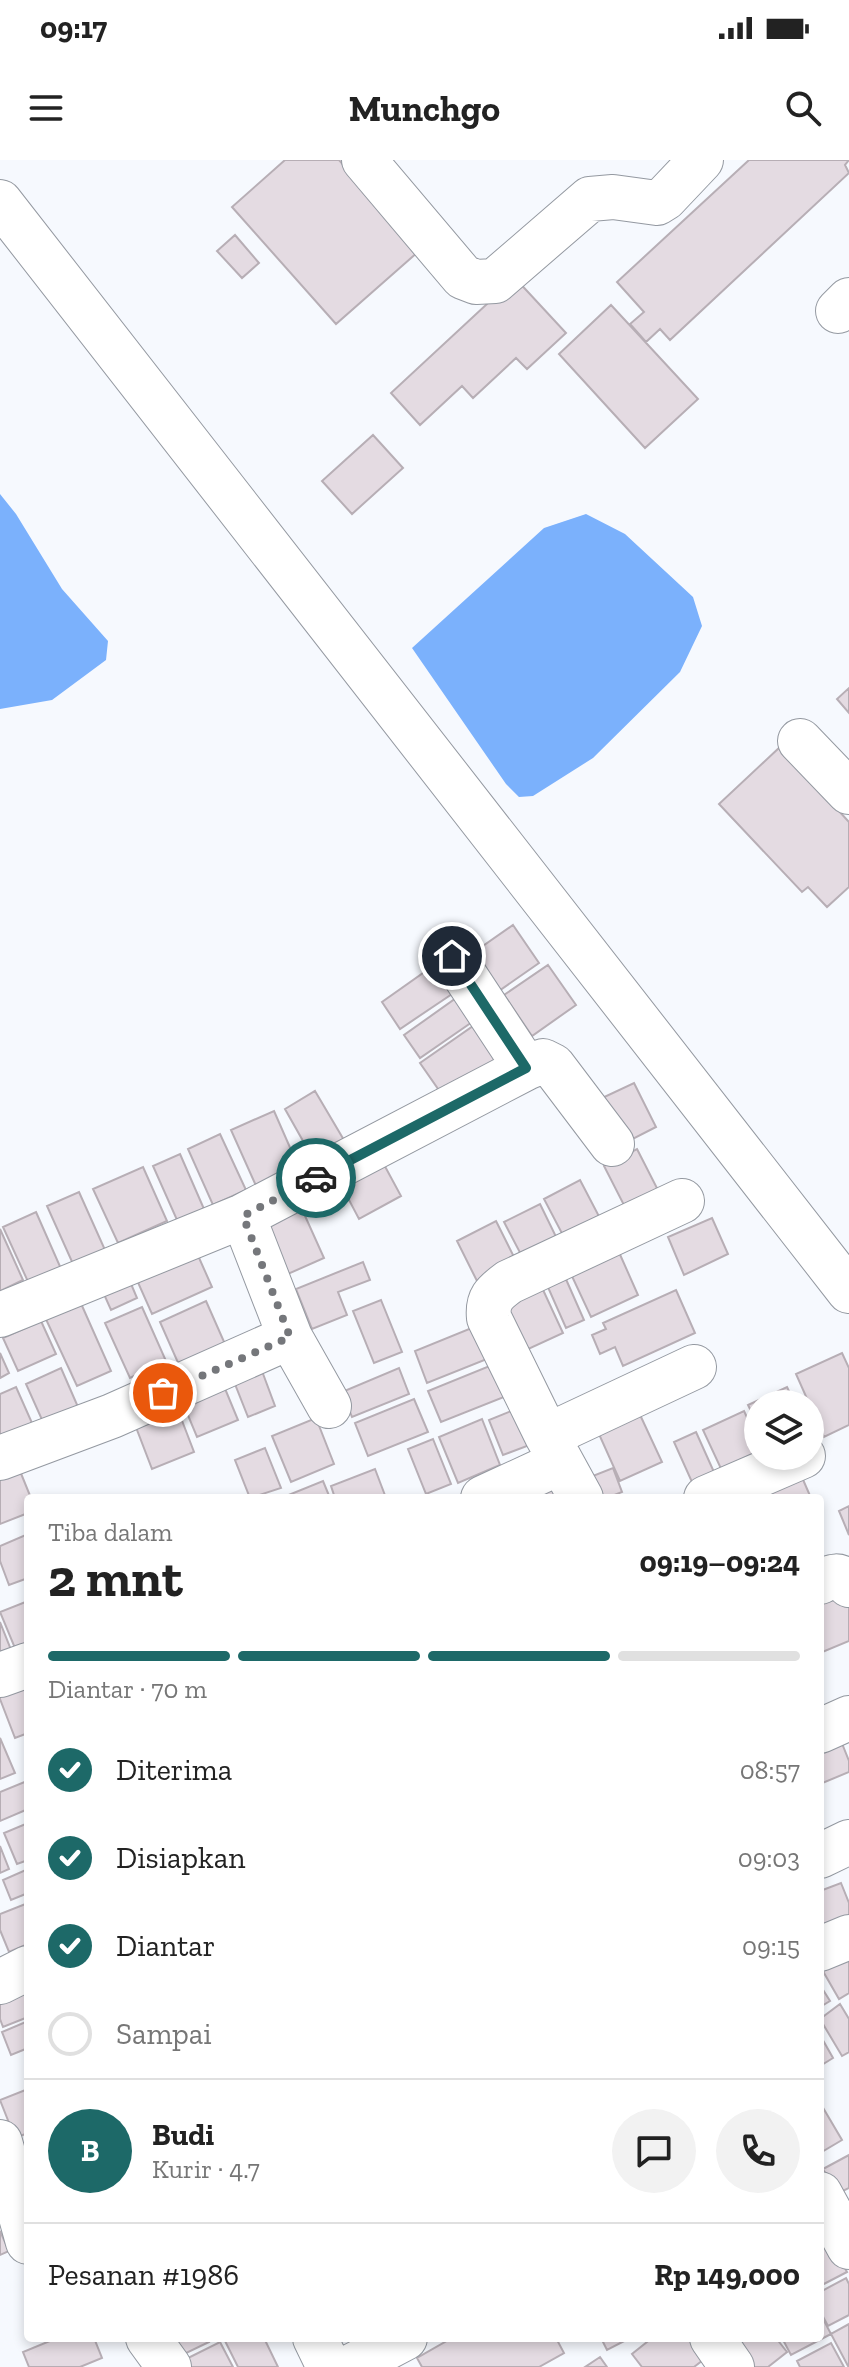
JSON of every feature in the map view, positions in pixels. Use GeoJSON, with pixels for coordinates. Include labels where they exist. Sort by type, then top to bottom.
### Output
{"type":"FeatureCollection","features":[{"type":"Feature","properties":{"kind":"street"},"geometry":{"type":"LineString","coordinates":[[364,160],[463,277],[476,282],[495,281],[590,199],[613,197],[657,203],[701,160]]}},
{"type":"Feature","properties":{"kind":"street"},"geometry":{"type":"LineString","coordinates":[[0,202],[849,1291]]}},
{"type":"Feature","properties":{"kind":"street"},"geometry":{"type":"LineString","coordinates":[[800,741],[849,792]]}},
{"type":"Feature","properties":{"kind":"street"},"geometry":{"type":"LineString","coordinates":[[452,956],[526,1068]]}},
{"type":"Feature","properties":{"kind":"street"},"geometry":{"type":"LineString","coordinates":[[0,1315],[243,1216],[543,1061],[553,1066],[612,1144]]}},
{"type":"Feature","properties":{"kind":"street"},"geometry":{"type":"LineString","coordinates":[[563,1465],[489,1318],[488,1305],[493,1294],[509,1282],[682,1201]]}},
{"type":"Feature","properties":{"kind":"street"},"geometry":{"type":"LineString","coordinates":[[243,1216],[290,1337],[329,1406]]}},
{"type":"Feature","properties":{"kind":"street"},"geometry":{"type":"LineString","coordinates":[[0,1458],[112,1416],[290,1337]]}},
{"type":"Feature","properties":{"kind":"street"},"geometry":{"type":"LineString","coordinates":[[493,1494],[563,1465],[694,1367]]}},
{"type":"Feature","properties":{"kind":"street"},"geometry":{"type":"LineString","coordinates":[[715,1494],[771,1470]]}},
{"type":"Feature","properties":{"kind":"street"},"geometry":{"type":"LineString","coordinates":[[824,1580],[834,1575],[849,1585]]}},
{"type":"Feature","properties":{"kind":"street"},"geometry":{"type":"LineString","coordinates":[[0,1675],[24,1666]]}},
{"type":"Feature","properties":{"kind":"street"},"geometry":{"type":"LineString","coordinates":[[824,1729],[849,1718]]}},
{"type":"Feature","properties":{"kind":"street"},"geometry":{"type":"LineString","coordinates":[[824,1854],[849,1842]]}},
{"type":"Feature","properties":{"kind":"street"},"geometry":{"type":"LineString","coordinates":[[824,1947],[849,1937]]}},
{"type":"Feature","properties":{"kind":"street"},"geometry":{"type":"LineString","coordinates":[[0,1982],[24,1970]]}},
{"type":"Feature","properties":{"kind":"street"},"geometry":{"type":"LineString","coordinates":[[0,2142],[24,2228]]}},
{"type":"Feature","properties":{"kind":"street"},"geometry":{"type":"LineString","coordinates":[[824,2201],[849,2247]]}},
{"type":"Feature","properties":{"kind":"street"},"geometry":{"type":"LineString","coordinates":[[151,2342],[169,2367]]}},
{"type":"Feature","properties":{"kind":"street"},"geometry":{"type":"LineString","coordinates":[[317,2342],[329,2367]]}},
{"type":"Feature","properties":{"kind":"street"},"geometry":{"type":"LineString","coordinates":[[350,2367],[397,2342]]}},
{"type":"Feature","properties":{"kind":"street"},"geometry":{"type":"LineString","coordinates":[[715,2342],[732,2367]]}},
{"type":"Feature","properties":{"kind":"water"},"geometry":{"type":"Polygon","coordinates":[[[0,494],[16,514],[62,589],[108,641],[106,660],[52,700],[0,709],[0,494]]]}},
{"type":"Feature","properties":{"kind":"water"},"geometry":{"type":"Polygon","coordinates":[[[586,514],[625,534],[693,597],[702,626],[680,672],[593,758],[533,796],[519,797],[506,784],[412,648],[544,528],[586,514]]]}},
{"type":"Feature","properties":{"kind":"building"},"geometry":{"type":"Polygon","coordinates":[[[285,160],[339,160],[419,251],[336,324],[232,207],[285,160]]]}},
{"type":"Feature","properties":{"kind":"building"},"geometry":{"type":"Polygon","coordinates":[[[749,160],[849,160],[845,165],[849,173],[670,340],[660,329],[646,342],[630,324],[644,312],[617,282],[749,160]]]}},
{"type":"Feature","properties":{"kind":"building"},"geometry":{"type":"Polygon","coordinates":[[[235,235],[259,263],[242,278],[217,251],[235,235]]]}},
{"type":"Feature","properties":{"kind":"building"},"geometry":{"type":"Polygon","coordinates":[[[515,278],[566,333],[527,369],[516,358],[473,398],[462,386],[420,425],[391,393],[515,278]]]}},
{"type":"Feature","properties":{"kind":"building"},"geometry":{"type":"Polygon","coordinates":[[[611,305],[698,399],[645,448],[559,354],[611,305]]]}},
{"type":"Feature","properties":{"kind":"building"},"geometry":{"type":"Polygon","coordinates":[[[373,435],[403,468],[352,514],[322,481],[373,435]]]}},
{"type":"Feature","properties":{"kind":"building"},"geometry":{"type":"Polygon","coordinates":[[[849,688],[849,713],[837,699],[849,688]]]}},
{"type":"Feature","properties":{"kind":"building"},"geometry":{"type":"Polygon","coordinates":[[[780,747],[849,822],[849,887],[827,907],[808,887],[802,892],[719,804],[780,747]]]}},
{"type":"Feature","properties":{"kind":"building"},"geometry":{"type":"Polygon","coordinates":[[[513,925],[539,963],[496,993],[470,955],[513,925]]]}},
{"type":"Feature","properties":{"kind":"building"},"geometry":{"type":"Polygon","coordinates":[[[548,965],[576,1005],[532,1036],[504,995],[548,965]]]}},
{"type":"Feature","properties":{"kind":"building"},"geometry":{"type":"Polygon","coordinates":[[[433,966],[452,994],[400,1029],[382,1002],[433,966]]]}},
{"type":"Feature","properties":{"kind":"building"},"geometry":{"type":"Polygon","coordinates":[[[459,996],[475,1020],[420,1058],[404,1035],[459,996]]]}},
{"type":"Feature","properties":{"kind":"building"},"geometry":{"type":"Polygon","coordinates":[[[476,1024],[506,1068],[450,1106],[420,1063],[476,1024]]]}},
{"type":"Feature","properties":{"kind":"building"},"geometry":{"type":"Polygon","coordinates":[[[634,1083],[656,1127],[623,1144],[600,1099],[634,1083]]]}},
{"type":"Feature","properties":{"kind":"building"},"geometry":{"type":"Polygon","coordinates":[[[315,1091],[351,1152],[320,1171],[285,1109],[315,1091]]]}},
{"type":"Feature","properties":{"kind":"building"},"geometry":{"type":"Polygon","coordinates":[[[274,1111],[299,1168],[257,1188],[231,1130],[274,1111]]]}},
{"type":"Feature","properties":{"kind":"building"},"geometry":{"type":"Polygon","coordinates":[[[220,1134],[246,1190],[213,1205],[188,1149],[220,1134]]]}},
{"type":"Feature","properties":{"kind":"building"},"geometry":{"type":"Polygon","coordinates":[[[637,1149],[661,1196],[628,1213],[604,1166],[637,1149]]]}},
{"type":"Feature","properties":{"kind":"building"},"geometry":{"type":"Polygon","coordinates":[[[180,1154],[204,1209],[177,1220],[153,1166],[180,1154]]]}},
{"type":"Feature","properties":{"kind":"building"},"geometry":{"type":"Polygon","coordinates":[[[381,1159],[401,1196],[359,1219],[339,1181],[381,1159]]]}},
{"type":"Feature","properties":{"kind":"building"},"geometry":{"type":"Polygon","coordinates":[[[143,1167],[167,1221],[118,1243],[93,1189],[143,1167]]]}},
{"type":"Feature","properties":{"kind":"building"},"geometry":{"type":"Polygon","coordinates":[[[580,1180],[603,1224],[567,1243],[544,1199],[580,1180]]]}},
{"type":"Feature","properties":{"kind":"building"},"geometry":{"type":"Polygon","coordinates":[[[79,1192],[105,1250],[73,1264],[47,1206],[79,1192]]]}},
{"type":"Feature","properties":{"kind":"building"},"geometry":{"type":"Polygon","coordinates":[[[540,1204],[562,1249],[527,1266],[504,1222],[540,1204]]]}},
{"type":"Feature","properties":{"kind":"building"},"geometry":{"type":"Polygon","coordinates":[[[301,1207],[324,1258],[281,1277],[258,1226],[301,1207]]]}},
{"type":"Feature","properties":{"kind":"building"},"geometry":{"type":"Polygon","coordinates":[[[36,1212],[62,1271],[30,1286],[3,1227],[36,1212]]]}},
{"type":"Feature","properties":{"kind":"building"},"geometry":{"type":"Polygon","coordinates":[[[712,1218],[728,1254],[684,1275],[668,1237],[712,1218]]]}},
{"type":"Feature","properties":{"kind":"building"},"geometry":{"type":"Polygon","coordinates":[[[496,1221],[519,1267],[480,1287],[457,1241],[496,1221]]]}},
{"type":"Feature","properties":{"kind":"building"},"geometry":{"type":"Polygon","coordinates":[[[0,1229],[23,1280],[0,1291],[0,1229]]]}},
{"type":"Feature","properties":{"kind":"building"},"geometry":{"type":"Polygon","coordinates":[[[192,1242],[212,1287],[152,1314],[132,1269],[192,1242]]]}},
{"type":"Feature","properties":{"kind":"building"},"geometry":{"type":"Polygon","coordinates":[[[618,1250],[638,1295],[591,1317],[570,1272],[618,1250]]]}},
{"type":"Feature","properties":{"kind":"building"},"geometry":{"type":"Polygon","coordinates":[[[363,1262],[370,1280],[338,1292],[347,1315],[312,1329],[296,1289],[363,1262]]]}},
{"type":"Feature","properties":{"kind":"building"},"geometry":{"type":"Polygon","coordinates":[[[126,1272],[137,1298],[111,1310],[99,1283],[126,1272]]]}},
{"type":"Feature","properties":{"kind":"building"},"geometry":{"type":"Polygon","coordinates":[[[565,1277],[584,1320],[566,1328],[547,1285],[565,1277]]]}},
{"type":"Feature","properties":{"kind":"building"},"geometry":{"type":"Polygon","coordinates":[[[538,1279],[563,1333],[524,1351],[500,1297],[538,1279]]]}},
{"type":"Feature","properties":{"kind":"building"},"geometry":{"type":"Polygon","coordinates":[[[676,1290],[695,1333],[623,1366],[615,1347],[600,1354],[592,1335],[606,1329],[603,1323],[676,1290]]]}},
{"type":"Feature","properties":{"kind":"building"},"geometry":{"type":"Polygon","coordinates":[[[79,1299],[111,1371],[77,1386],[44,1315],[79,1299]]]}},
{"type":"Feature","properties":{"kind":"building"},"geometry":{"type":"Polygon","coordinates":[[[381,1300],[402,1352],[374,1363],[353,1311],[381,1300]]]}},
{"type":"Feature","properties":{"kind":"building"},"geometry":{"type":"Polygon","coordinates":[[[206,1301],[225,1344],[179,1365],[160,1322],[206,1301]]]}},
{"type":"Feature","properties":{"kind":"building"},"geometry":{"type":"Polygon","coordinates":[[[142,1307],[166,1361],[130,1378],[105,1323],[142,1307]]]}},
{"type":"Feature","properties":{"kind":"building"},"geometry":{"type":"Polygon","coordinates":[[[41,1321],[56,1354],[18,1371],[3,1338],[41,1321]]]}},
{"type":"Feature","properties":{"kind":"building"},"geometry":{"type":"Polygon","coordinates":[[[474,1327],[487,1359],[427,1383],[415,1351],[474,1327]]]}},
{"type":"Feature","properties":{"kind":"building"},"geometry":{"type":"Polygon","coordinates":[[[0,1353],[9,1373],[0,1378],[0,1353]]]}},
{"type":"Feature","properties":{"kind":"building"},"geometry":{"type":"Polygon","coordinates":[[[842,1353],[849,1368],[849,1425],[824,1437],[824,1390],[803,1390],[796,1374],[842,1353]]]}},
{"type":"Feature","properties":{"kind":"building"},"geometry":{"type":"Polygon","coordinates":[[[259,1363],[275,1406],[248,1417],[231,1374],[259,1363]]]}},
{"type":"Feature","properties":{"kind":"building"},"geometry":{"type":"Polygon","coordinates":[[[492,1365],[504,1397],[441,1422],[428,1391],[492,1365]]]}},
{"type":"Feature","properties":{"kind":"building"},"geometry":{"type":"Polygon","coordinates":[[[61,1368],[78,1407],[43,1422],[26,1384],[61,1368]]]}},
{"type":"Feature","properties":{"kind":"building"},"geometry":{"type":"Polygon","coordinates":[[[399,1368],[409,1394],[352,1417],[342,1392],[399,1368]]]}},
{"type":"Feature","properties":{"kind":"building"},"geometry":{"type":"Polygon","coordinates":[[[221,1379],[238,1420],[197,1437],[180,1396],[221,1379]]]}},
{"type":"Feature","properties":{"kind":"building"},"geometry":{"type":"Polygon","coordinates":[[[16,1387],[36,1432],[0,1449],[0,1394],[16,1387]]]}},
{"type":"Feature","properties":{"kind":"building"},"geometry":{"type":"Polygon","coordinates":[[[414,1399],[428,1432],[368,1456],[355,1423],[414,1399]]]}},
{"type":"Feature","properties":{"kind":"building"},"geometry":{"type":"Polygon","coordinates":[[[635,1404],[662,1462],[620,1481],[594,1423],[635,1404]]]}},
{"type":"Feature","properties":{"kind":"building"},"geometry":{"type":"Polygon","coordinates":[[[176,1405],[194,1452],[152,1469],[134,1422],[176,1405]]]}},
{"type":"Feature","properties":{"kind":"building"},"geometry":{"type":"Polygon","coordinates":[[[521,1407],[535,1443],[503,1455],[489,1420],[521,1407]]]}},
{"type":"Feature","properties":{"kind":"building"},"geometry":{"type":"Polygon","coordinates":[[[744,1411],[744,1463],[723,1473],[703,1430],[744,1411]]]}},
{"type":"Feature","properties":{"kind":"building"},"geometry":{"type":"Polygon","coordinates":[[[316,1418],[334,1464],[291,1482],[272,1436],[316,1418]]]}},
{"type":"Feature","properties":{"kind":"building"},"geometry":{"type":"Polygon","coordinates":[[[482,1419],[500,1465],[458,1483],[439,1437],[482,1419]]]}},
{"type":"Feature","properties":{"kind":"building"},"geometry":{"type":"Polygon","coordinates":[[[696,1432],[718,1481],[696,1491],[674,1442],[696,1432]]]}},
{"type":"Feature","properties":{"kind":"building"},"geometry":{"type":"Polygon","coordinates":[[[433,1439],[451,1484],[426,1494],[408,1449],[433,1439]]]}},
{"type":"Feature","properties":{"kind":"building"},"geometry":{"type":"Polygon","coordinates":[[[265,1448],[281,1488],[262,1494],[248,1494],[235,1460],[265,1448]]]}},
{"type":"Feature","properties":{"kind":"building"},"geometry":{"type":"Polygon","coordinates":[[[613,1468],[622,1492],[585,1494],[580,1481],[613,1468]]]}},
{"type":"Feature","properties":{"kind":"building"},"geometry":{"type":"Polygon","coordinates":[[[375,1469],[384,1494],[334,1494],[331,1486],[375,1469]]]}},
{"type":"Feature","properties":{"kind":"building"},"geometry":{"type":"Polygon","coordinates":[[[20,1471],[29,1494],[24,1494],[24,1515],[0,1524],[0,1479],[20,1471]]]}},
{"type":"Feature","properties":{"kind":"building"},"geometry":{"type":"Polygon","coordinates":[[[801,1475],[809,1494],[761,1494],[801,1475]]]}},
{"type":"Feature","properties":{"kind":"building"},"geometry":{"type":"Polygon","coordinates":[[[323,1481],[328,1494],[291,1494],[323,1481]]]}},
{"type":"Feature","properties":{"kind":"building"},"geometry":{"type":"Polygon","coordinates":[[[556,1482],[561,1494],[539,1494],[556,1482]]]}},
{"type":"Feature","properties":{"kind":"building"},"geometry":{"type":"Polygon","coordinates":[[[849,1506],[849,1535],[839,1511],[849,1506]]]}},
{"type":"Feature","properties":{"kind":"building"},"geometry":{"type":"Polygon","coordinates":[[[24,1536],[24,1579],[9,1585],[0,1561],[0,1546],[24,1536]]]}},
{"type":"Feature","properties":{"kind":"building"},"geometry":{"type":"Polygon","coordinates":[[[824,1593],[849,1598],[849,1641],[824,1651],[824,1593]]]}},
{"type":"Feature","properties":{"kind":"building"},"geometry":{"type":"Polygon","coordinates":[[[24,1603],[24,1650],[17,1653],[0,1612],[24,1603]]]}},
{"type":"Feature","properties":{"kind":"building"},"geometry":{"type":"Polygon","coordinates":[[[0,1622],[15,1660],[0,1665],[0,1622]]]}},
{"type":"Feature","properties":{"kind":"building"},"geometry":{"type":"Polygon","coordinates":[[[23,1683],[24,1735],[15,1738],[0,1693],[23,1683]]]}},
{"type":"Feature","properties":{"kind":"building"},"geometry":{"type":"Polygon","coordinates":[[[837,1731],[849,1761],[849,1772],[824,1782],[824,1736],[837,1731]]]}},
{"type":"Feature","properties":{"kind":"building"},"geometry":{"type":"Polygon","coordinates":[[[0,1738],[15,1773],[0,1779],[0,1738]]]}},
{"type":"Feature","properties":{"kind":"building"},"geometry":{"type":"Polygon","coordinates":[[[24,1782],[24,1811],[0,1821],[0,1792],[24,1782]]]}},
{"type":"Feature","properties":{"kind":"building"},"geometry":{"type":"Polygon","coordinates":[[[24,1825],[24,1861],[17,1864],[4,1833],[24,1825]]]}},
{"type":"Feature","properties":{"kind":"building"},"geometry":{"type":"Polygon","coordinates":[[[0,1846],[9,1869],[0,1873],[0,1846]]]}},
{"type":"Feature","properties":{"kind":"building"},"geometry":{"type":"Polygon","coordinates":[[[24,1871],[24,1895],[11,1900],[3,1880],[24,1871]]]}},
{"type":"Feature","properties":{"kind":"building"},"geometry":{"type":"Polygon","coordinates":[[[841,1883],[849,1903],[849,1925],[827,1934],[824,1927],[824,1889],[841,1883]]]}},
{"type":"Feature","properties":{"kind":"building"},"geometry":{"type":"Polygon","coordinates":[[[24,1905],[24,1946],[9,1952],[0,1930],[0,1914],[24,1905]]]}},
{"type":"Feature","properties":{"kind":"building"},"geometry":{"type":"Polygon","coordinates":[[[849,1946],[849,1993],[839,1999],[824,1973],[824,1963],[849,1946]]]}},
{"type":"Feature","properties":{"kind":"building"},"geometry":{"type":"Polygon","coordinates":[[[24,1986],[24,2019],[3,2027],[0,1992],[24,1986]]]}},
{"type":"Feature","properties":{"kind":"building"},"geometry":{"type":"Polygon","coordinates":[[[840,2004],[849,2019],[849,2052],[842,2056],[824,2026],[824,2016],[840,2004]]]}},
{"type":"Feature","properties":{"kind":"building"},"geometry":{"type":"Polygon","coordinates":[[[24,2023],[24,2050],[11,2055],[2,2032],[24,2023]]]}},
{"type":"Feature","properties":{"kind":"building"},"geometry":{"type":"Polygon","coordinates":[[[824,2042],[833,2058],[824,2064],[824,2042]]]}},
{"type":"Feature","properties":{"kind":"building"},"geometry":{"type":"Polygon","coordinates":[[[24,2091],[24,2135],[15,2138],[0,2100],[24,2091]]]}},
{"type":"Feature","properties":{"kind":"building"},"geometry":{"type":"Polygon","coordinates":[[[824,2109],[842,2140],[824,2151],[824,2109]]]}},
{"type":"Feature","properties":{"kind":"building"},"geometry":{"type":"Polygon","coordinates":[[[849,2155],[849,2188],[837,2194],[824,2168],[849,2155]]]}},
{"type":"Feature","properties":{"kind":"building"},"geometry":{"type":"Polygon","coordinates":[[[0,2231],[9,2251],[0,2255],[0,2231]]]}},
{"type":"Feature","properties":{"kind":"building"},"geometry":{"type":"Polygon","coordinates":[[[828,2236],[847,2272],[824,2284],[824,2238],[828,2236]]]}},
{"type":"Feature","properties":{"kind":"building"},"geometry":{"type":"Polygon","coordinates":[[[846,2278],[849,2284],[849,2315],[828,2326],[824,2318],[824,2290],[846,2278]]]}},
{"type":"Feature","properties":{"kind":"building"},"geometry":{"type":"Polygon","coordinates":[[[824,2321],[831,2334],[824,2338],[824,2321]]]}},
{"type":"Feature","properties":{"kind":"building"},"geometry":{"type":"Polygon","coordinates":[[[849,2324],[849,2366],[848,2366],[831,2334],[849,2324]]]}},
{"type":"Feature","properties":{"kind":"building"},"geometry":{"type":"Polygon","coordinates":[[[47,2342],[96,2342],[102,2358],[80,2367],[29,2367],[23,2352],[47,2342]]]}},
{"type":"Feature","properties":{"kind":"building"},"geometry":{"type":"Polygon","coordinates":[[[171,2342],[209,2342],[178,2357],[171,2342]]]}},
{"type":"Feature","properties":{"kind":"building"},"geometry":{"type":"Polygon","coordinates":[[[220,2342],[233,2367],[180,2367],[178,2363],[220,2342]]]}},
{"type":"Feature","properties":{"kind":"building"},"geometry":{"type":"Polygon","coordinates":[[[226,2342],[266,2342],[278,2367],[238,2367],[226,2342]]]}},
{"type":"Feature","properties":{"kind":"building"},"geometry":{"type":"Polygon","coordinates":[[[445,2342],[558,2342],[564,2353],[539,2367],[422,2367],[417,2358],[445,2342]]]}},
{"type":"Feature","properties":{"kind":"building"},"geometry":{"type":"Polygon","coordinates":[[[603,2342],[622,2342],[607,2350],[603,2342]]]}},
{"type":"Feature","properties":{"kind":"building"},"geometry":{"type":"Polygon","coordinates":[[[647,2342],[704,2342],[712,2353],[694,2367],[642,2367],[632,2354],[647,2342]]]}},
{"type":"Feature","properties":{"kind":"building"},"geometry":{"type":"Polygon","coordinates":[[[742,2342],[779,2342],[787,2352],[768,2367],[738,2367],[728,2353],[742,2342]]]}},
{"type":"Feature","properties":{"kind":"building"},"geometry":{"type":"Polygon","coordinates":[[[784,2342],[816,2342],[791,2355],[784,2342]]]}},
{"type":"Feature","properties":{"kind":"building"},"geometry":{"type":"Polygon","coordinates":[[[831,2343],[844,2367],[800,2367],[797,2361],[831,2343]]]}},
{"type":"Feature","properties":{"kind":"building"},"geometry":{"type":"Polygon","coordinates":[[[600,2357],[607,2367],[585,2367],[600,2357]]]}},
{"type":"Feature","properties":{"kind":"way so far"},"geometry":{"type":"LineString","coordinates":[[163,1393],[290,1337],[243,1216],[316,1178]]}},
{"type":"Feature","properties":{"kind":"route"},"geometry":{"type":"LineString","coordinates":[[316,1178],[526,1068],[452,956]]}}]}
